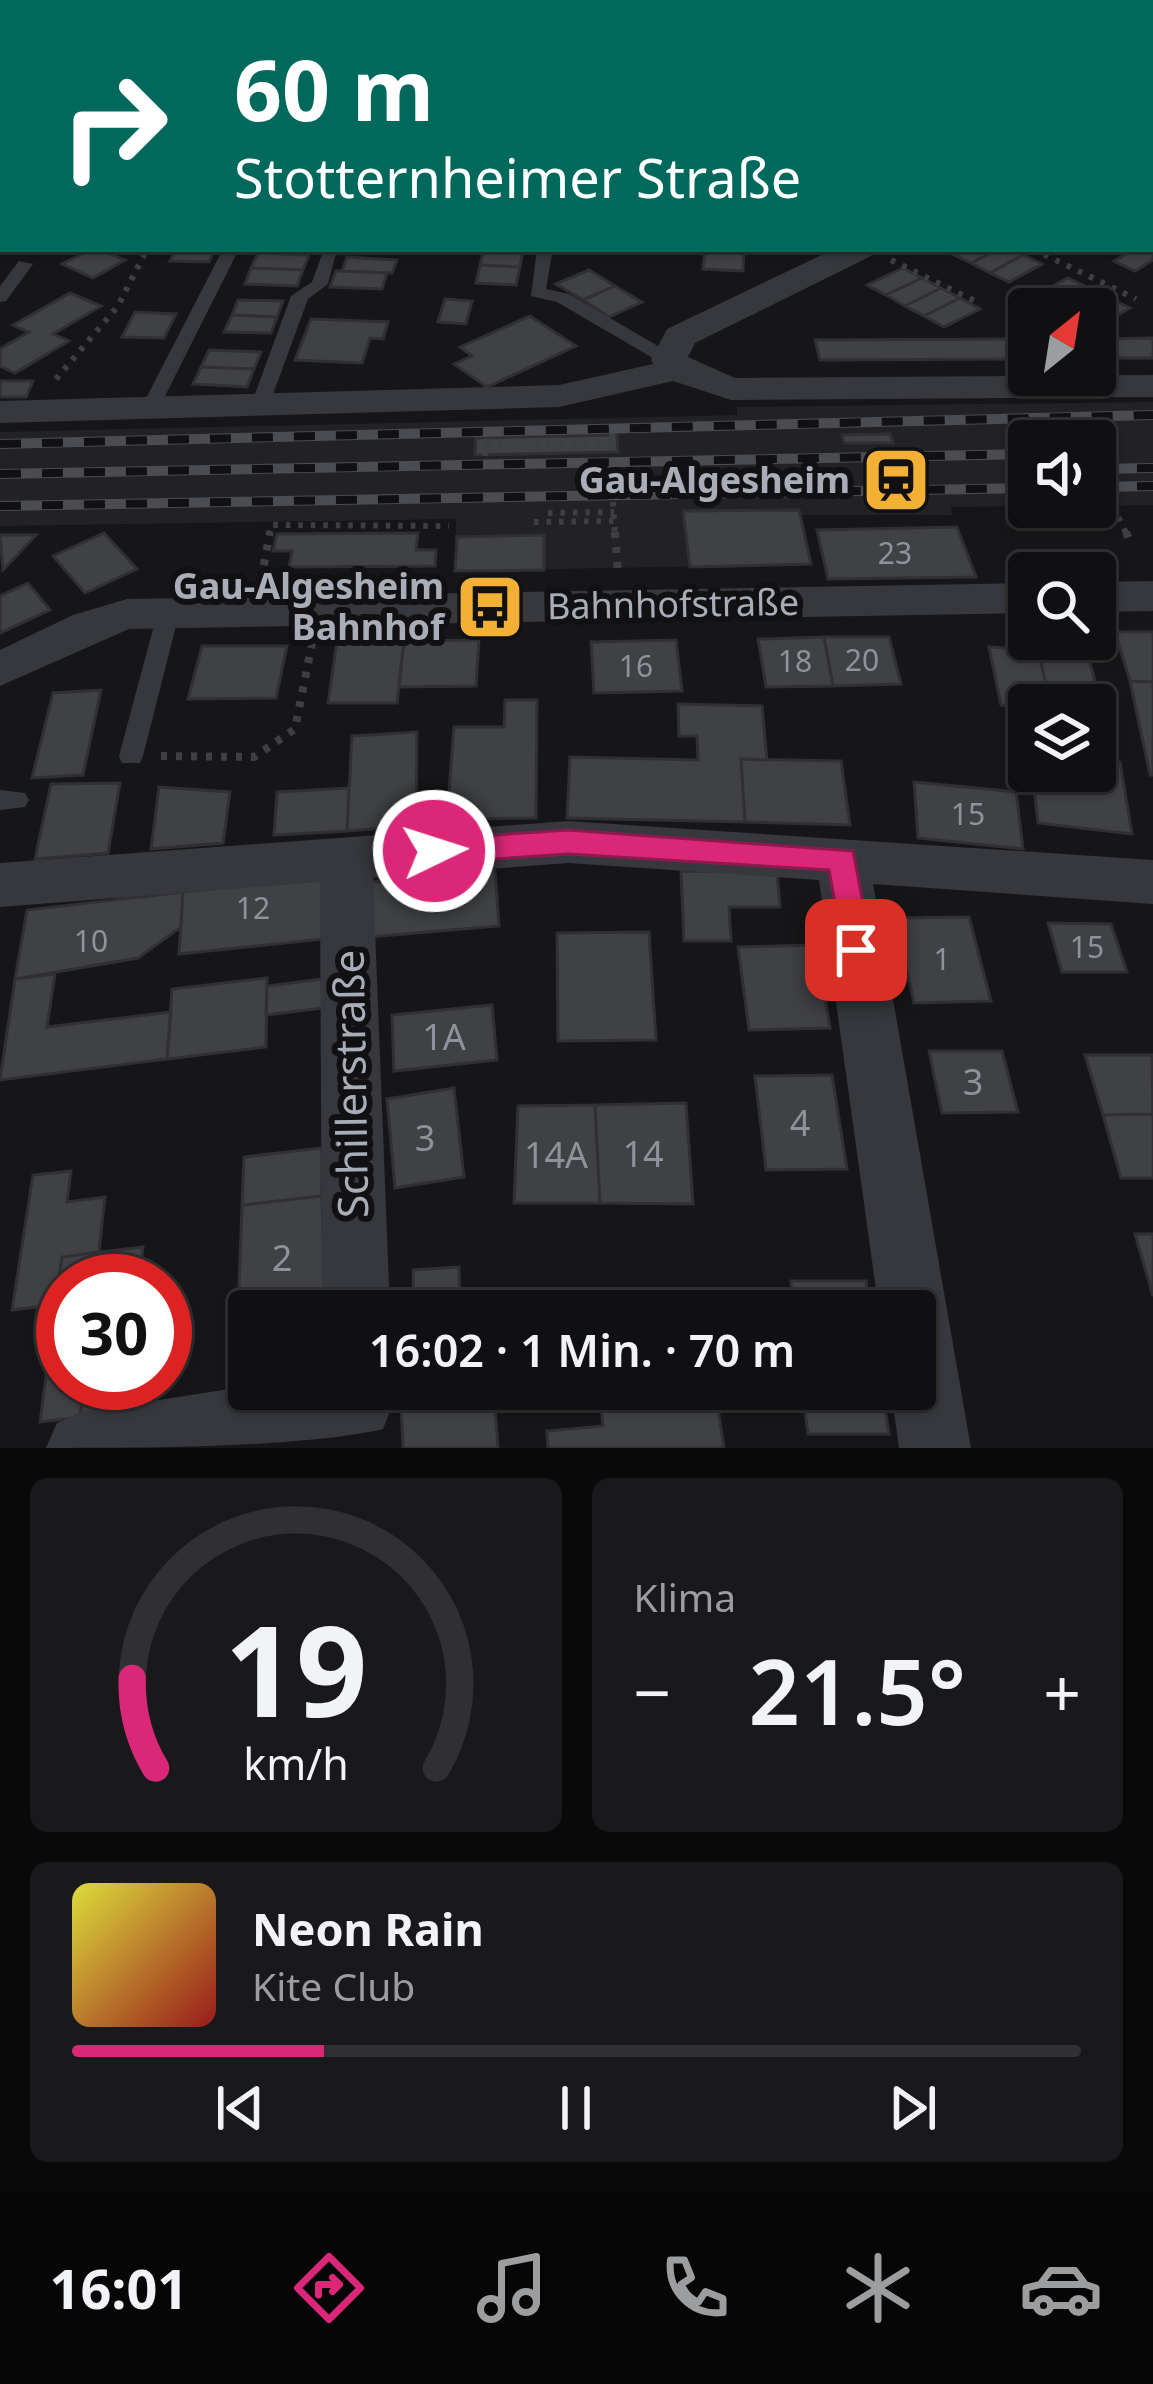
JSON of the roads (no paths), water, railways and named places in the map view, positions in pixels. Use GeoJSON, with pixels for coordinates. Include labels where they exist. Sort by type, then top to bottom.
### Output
{"type":"FeatureCollection","features":[{"type":"Feature","properties":{"kind":"street"},"geometry":{"type":"LineString","coordinates":[[674,364],[680,337],[874,254]]}},
{"type":"Feature","properties":{"kind":"street"},"geometry":{"type":"LineString","coordinates":[[14,412],[559,396],[674,364],[718,386],[770,391],[1153,386]]}},
{"type":"Feature","properties":{"kind":"street"},"geometry":{"type":"LineString","coordinates":[[1116,597],[1153,596]]}},
{"type":"Feature","properties":{"kind":"street","name":"Bahnhofstraße"},"geometry":{"type":"LineString","coordinates":[[0,669],[110,617],[1008,598]]}},
{"type":"Feature","properties":{"kind":"street"},"geometry":{"type":"LineString","coordinates":[[0,885],[568,842],[842,859],[1151,887]]}},
{"type":"Feature","properties":{"kind":"street","name":"Schillerstraße"},"geometry":{"type":"LineString","coordinates":[[346,856],[356,1290]]}},
{"type":"Feature","properties":{"kind":"street"},"geometry":{"type":"LineString","coordinates":[[842,859],[911,1290]]}},
{"type":"Feature","properties":{"kind":"street"},"geometry":{"type":"LineString","coordinates":[[929,1410],[935,1448]]}},
{"type":"Feature","properties":{"kind":"street"},"geometry":{"type":"LineString","coordinates":[[82,1448],[358,1414]]}},
{"type":"Feature","properties":{"kind":"lane"},"geometry":{"type":"LineString","coordinates":[[150,408],[229,252]]}},
{"type":"Feature","properties":{"kind":"lane"},"geometry":{"type":"LineString","coordinates":[[260,405],[300,296],[320,284],[333,252]]}},
{"type":"Feature","properties":{"kind":"lane"},"geometry":{"type":"LineString","coordinates":[[544,252],[537,292],[563,298],[674,364]]}},
{"type":"Feature","properties":{"kind":"lane"},"geometry":{"type":"LineString","coordinates":[[0,297],[25,264]]}},
{"type":"Feature","properties":{"kind":"lane"},"geometry":{"type":"LineString","coordinates":[[130,756],[168,614]]}},
{"type":"Feature","properties":{"kind":"railway"},"geometry":{"type":"LineString","coordinates":[[0,444],[1153,415]]}},
{"type":"Feature","properties":{"kind":"railway"},"geometry":{"type":"LineString","coordinates":[[0,474],[1008,454]]}},
{"type":"Feature","properties":{"kind":"railway"},"geometry":{"type":"LineString","coordinates":[[1116,469],[1153,468]]}},
{"type":"Feature","properties":{"kind":"railway"},"geometry":{"type":"LineString","coordinates":[[1116,487],[1153,486]]}},
{"type":"Feature","properties":{"kind":"railway"},"geometry":{"type":"LineString","coordinates":[[0,506],[1008,488]]}},
{"type":"Feature","properties":{"kind":"place","name":"Gau-Algesheim"},"geometry":{"type":"Point","coordinates":[896,480]}},
{"type":"Feature","properties":{"kind":"place","name":"Gau-Algesheim Bahnhof"},"geometry":{"type":"Point","coordinates":[490,607]}}]}
